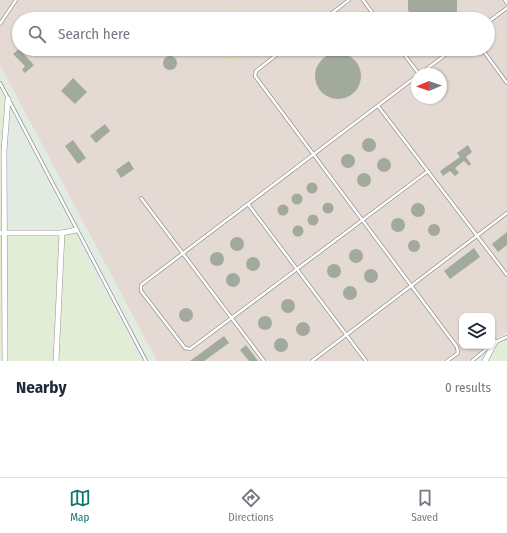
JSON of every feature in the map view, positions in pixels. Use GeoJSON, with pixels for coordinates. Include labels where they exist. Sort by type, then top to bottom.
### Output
{"type":"FeatureCollection","features":[{"type":"Feature","properties":{"kind":"street"},"geometry":{"type":"LineString","coordinates":[[5,361],[2,233],[4,151],[8,99]]}},
{"type":"Feature","properties":{"kind":"street"},"geometry":{"type":"LineString","coordinates":[[2,233],[62,233],[76,230]]}},
{"type":"Feature","properties":{"kind":"street"},"geometry":{"type":"LineString","coordinates":[[56,361],[62,233]]}},
{"type":"Feature","properties":{"kind":"street"},"geometry":{"type":"LineString","coordinates":[[485,361],[490,349]]}},
{"type":"Feature","properties":{"kind":"lane"},"geometry":{"type":"LineString","coordinates":[[0,24],[16,0]]}},
{"type":"Feature","properties":{"kind":"lane"},"geometry":{"type":"LineString","coordinates":[[333,12],[349,0]]}},
{"type":"Feature","properties":{"kind":"lane"},"geometry":{"type":"LineString","coordinates":[[363,0],[372,12]]}},
{"type":"Feature","properties":{"kind":"lane"},"geometry":{"type":"LineString","coordinates":[[495,17],[507,8]]}},
{"type":"Feature","properties":{"kind":"lane"},"geometry":{"type":"LineString","coordinates":[[275,56],[256,71],[255,76],[457,347],[458,353],[447,361]]}},
{"type":"Feature","properties":{"kind":"lane"},"geometry":{"type":"LineString","coordinates":[[406,56],[415,68]]}},
{"type":"Feature","properties":{"kind":"lane"},"geometry":{"type":"LineString","coordinates":[[428,68],[444,56]]}},
{"type":"Feature","properties":{"kind":"lane"},"geometry":{"type":"LineString","coordinates":[[487,56],[507,83]]}},
{"type":"Feature","properties":{"kind":"lane"},"geometry":{"type":"LineString","coordinates":[[411,81],[142,285],[142,292],[185,348],[190,348],[428,171]]}},
{"type":"Feature","properties":{"kind":"lane"},"geometry":{"type":"LineString","coordinates":[[0,83],[146,361]]}},
{"type":"Feature","properties":{"kind":"lane"},"geometry":{"type":"LineString","coordinates":[[378,106],[507,275]]}},
{"type":"Feature","properties":{"kind":"lane"},"geometry":{"type":"LineString","coordinates":[[141,198],[264,361]]}},
{"type":"Feature","properties":{"kind":"lane"},"geometry":{"type":"LineString","coordinates":[[248,204],[366,361]]}},
{"type":"Feature","properties":{"kind":"lane"},"geometry":{"type":"LineString","coordinates":[[312,361],[507,213]]}},
{"type":"Feature","properties":{"kind":"lane"},"geometry":{"type":"LineString","coordinates":[[495,343],[507,337]]}},
{"type":"Feature","properties":{"kind":"lane"},"geometry":{"type":"LineString","coordinates":[[472,361],[486,349]]}},
{"type":"Feature","properties":{"kind":"path"},"geometry":{"type":"LineString","coordinates":[[227,12],[230,0]]}},
{"type":"Feature","properties":{"kind":"path"},"geometry":{"type":"LineString","coordinates":[[309,12],[329,0]]}},
{"type":"Feature","properties":{"kind":"path"},"geometry":{"type":"LineString","coordinates":[[224,56],[225,58],[231,59],[241,56]]}},
{"type":"Feature","properties":{"kind":"shaded area"},"geometry":{"type":"Polygon","coordinates":[[[0,0],[507,0],[507,332],[495,341],[495,313],[459,313],[459,349],[484,349],[468,361],[157,361],[0,65],[0,0]]]}},
{"type":"Feature","properties":{"kind":"shaded area"},"geometry":{"type":"Polygon","coordinates":[[[0,90],[5,98],[3,228],[69,227],[140,361],[0,361],[0,90]]]}},
{"type":"Feature","properties":{"kind":"shaded area"},"geometry":{"type":"Polygon","coordinates":[[[507,343],[507,361],[481,361],[495,349],[498,345],[507,343]]]}},
{"type":"Feature","properties":{"kind":"building"},"geometry":{"type":"Polygon","coordinates":[[[408,0],[457,0],[456,12],[409,12],[408,0]]]}},
{"type":"Feature","properties":{"kind":"building"},"geometry":{"type":"Polygon","coordinates":[[[15,56],[26,56],[34,65],[25,73],[22,70],[25,66],[15,56]]]}},
{"type":"Feature","properties":{"kind":"building"},"geometry":{"type":"Polygon","coordinates":[[[167,56],[173,56],[177,60],[177,66],[173,70],[167,70],[163,66],[163,60],[167,56]]]}},
{"type":"Feature","properties":{"kind":"building"},"geometry":{"type":"Polygon","coordinates":[[[327,56],[349,56],[357,63],[361,76],[357,89],[351,95],[338,99],[325,95],[319,89],[315,76],[319,63],[327,56]]]}},
{"type":"Feature","properties":{"kind":"building"},"geometry":{"type":"Polygon","coordinates":[[[73,78],[87,92],[75,104],[61,91],[73,78]]]}},
{"type":"Feature","properties":{"kind":"building"},"geometry":{"type":"Polygon","coordinates":[[[105,124],[110,131],[96,143],[90,136],[105,124]]]}},
{"type":"Feature","properties":{"kind":"building"},"geometry":{"type":"Polygon","coordinates":[[[366,138],[372,138],[376,142],[376,148],[372,152],[366,152],[362,148],[362,142],[366,138]]]}},
{"type":"Feature","properties":{"kind":"building"},"geometry":{"type":"Polygon","coordinates":[[[73,140],[86,158],[78,164],[65,146],[73,140]]]}},
{"type":"Feature","properties":{"kind":"building"},"geometry":{"type":"Polygon","coordinates":[[[468,145],[472,152],[466,157],[471,164],[469,166],[464,161],[455,168],[459,173],[455,176],[450,171],[443,176],[440,171],[460,157],[457,153],[468,145]]]}},
{"type":"Feature","properties":{"kind":"building"},"geometry":{"type":"Polygon","coordinates":[[[345,154],[351,154],[355,158],[355,164],[351,168],[345,168],[341,164],[341,158],[345,154]]]}},
{"type":"Feature","properties":{"kind":"building"},"geometry":{"type":"Polygon","coordinates":[[[381,158],[387,158],[391,162],[391,168],[387,172],[381,172],[377,168],[377,162],[381,158]]]}},
{"type":"Feature","properties":{"kind":"building"},"geometry":{"type":"Polygon","coordinates":[[[129,161],[134,169],[121,178],[116,170],[129,161]]]}},
{"type":"Feature","properties":{"kind":"building"},"geometry":{"type":"Polygon","coordinates":[[[361,173],[367,173],[371,177],[371,183],[367,187],[361,187],[357,183],[357,177],[361,173]]]}},
{"type":"Feature","properties":{"kind":"building"},"geometry":{"type":"Polygon","coordinates":[[[312,182],[316,184],[318,188],[316,192],[312,194],[308,192],[306,188],[308,184],[312,182]]]}},
{"type":"Feature","properties":{"kind":"building"},"geometry":{"type":"Polygon","coordinates":[[[297,193],[301,195],[303,199],[301,203],[297,205],[293,203],[291,199],[293,195],[297,193]]]}},
{"type":"Feature","properties":{"kind":"building"},"geometry":{"type":"Polygon","coordinates":[[[328,202],[332,204],[334,208],[332,212],[328,214],[324,212],[322,208],[324,204],[328,202]]]}},
{"type":"Feature","properties":{"kind":"building"},"geometry":{"type":"Polygon","coordinates":[[[415,203],[421,203],[425,207],[425,213],[421,217],[415,217],[411,213],[411,207],[415,203]]]}},
{"type":"Feature","properties":{"kind":"building"},"geometry":{"type":"Polygon","coordinates":[[[283,204],[287,206],[289,210],[287,214],[283,216],[279,214],[277,210],[279,206],[283,204]]]}},
{"type":"Feature","properties":{"kind":"building"},"geometry":{"type":"Polygon","coordinates":[[[313,214],[317,216],[319,220],[317,224],[313,226],[309,224],[307,220],[309,216],[313,214]]]}},
{"type":"Feature","properties":{"kind":"building"},"geometry":{"type":"Polygon","coordinates":[[[395,218],[401,218],[405,222],[405,228],[401,232],[395,232],[391,228],[391,222],[395,218]]]}},
{"type":"Feature","properties":{"kind":"building"},"geometry":{"type":"Polygon","coordinates":[[[432,224],[436,224],[440,230],[436,236],[432,236],[428,232],[428,228],[432,224]]]}},
{"type":"Feature","properties":{"kind":"building"},"geometry":{"type":"Polygon","coordinates":[[[298,225],[302,227],[304,231],[302,235],[298,237],[294,235],[292,231],[294,227],[298,225]]]}},
{"type":"Feature","properties":{"kind":"building"},"geometry":{"type":"Polygon","coordinates":[[[507,232],[507,245],[498,252],[492,244],[507,232]]]}},
{"type":"Feature","properties":{"kind":"building"},"geometry":{"type":"Polygon","coordinates":[[[234,237],[240,237],[244,241],[244,247],[240,251],[234,251],[230,247],[230,241],[234,237]]]}},
{"type":"Feature","properties":{"kind":"building"},"geometry":{"type":"Polygon","coordinates":[[[412,240],[416,240],[420,246],[416,252],[412,252],[408,248],[408,244],[412,240]]]}},
{"type":"Feature","properties":{"kind":"building"},"geometry":{"type":"Polygon","coordinates":[[[474,248],[480,257],[450,279],[444,271],[474,248]]]}},
{"type":"Feature","properties":{"kind":"building"},"geometry":{"type":"Polygon","coordinates":[[[353,249],[359,249],[363,253],[363,259],[359,263],[353,263],[349,259],[349,253],[353,249]]]}},
{"type":"Feature","properties":{"kind":"building"},"geometry":{"type":"Polygon","coordinates":[[[214,252],[220,252],[224,256],[224,262],[220,266],[214,266],[210,262],[210,256],[214,252]]]}},
{"type":"Feature","properties":{"kind":"building"},"geometry":{"type":"Polygon","coordinates":[[[250,257],[256,257],[260,261],[260,267],[256,271],[250,271],[246,267],[246,261],[250,257]]]}},
{"type":"Feature","properties":{"kind":"building"},"geometry":{"type":"Polygon","coordinates":[[[331,264],[337,264],[341,268],[341,274],[337,278],[331,278],[327,274],[327,268],[331,264]]]}},
{"type":"Feature","properties":{"kind":"building"},"geometry":{"type":"Polygon","coordinates":[[[368,269],[374,269],[378,273],[378,279],[374,283],[368,283],[364,279],[364,273],[368,269]]]}},
{"type":"Feature","properties":{"kind":"building"},"geometry":{"type":"Polygon","coordinates":[[[230,273],[236,273],[240,277],[240,283],[236,287],[230,287],[226,283],[226,277],[230,273]]]}},
{"type":"Feature","properties":{"kind":"building"},"geometry":{"type":"Polygon","coordinates":[[[347,286],[353,286],[357,290],[357,296],[353,300],[347,300],[343,296],[343,290],[347,286]]]}},
{"type":"Feature","properties":{"kind":"building"},"geometry":{"type":"Polygon","coordinates":[[[285,299],[291,299],[295,303],[295,309],[291,313],[285,313],[281,309],[281,303],[285,299]]]}},
{"type":"Feature","properties":{"kind":"building"},"geometry":{"type":"Polygon","coordinates":[[[183,308],[189,308],[193,312],[193,318],[189,322],[183,322],[179,318],[179,312],[183,308]]]}},
{"type":"Feature","properties":{"kind":"building"},"geometry":{"type":"Polygon","coordinates":[[[262,316],[268,316],[272,320],[272,326],[268,330],[262,330],[258,326],[258,320],[262,316]]]}},
{"type":"Feature","properties":{"kind":"building"},"geometry":{"type":"Polygon","coordinates":[[[300,322],[306,322],[310,326],[310,332],[306,336],[300,336],[296,332],[296,326],[300,322]]]}},
{"type":"Feature","properties":{"kind":"building"},"geometry":{"type":"Polygon","coordinates":[[[224,336],[229,343],[204,361],[190,361],[224,336]]]}},
{"type":"Feature","properties":{"kind":"building"},"geometry":{"type":"Polygon","coordinates":[[[278,338],[284,338],[288,342],[288,348],[284,352],[278,352],[274,348],[274,342],[278,338]]]}},
{"type":"Feature","properties":{"kind":"building"},"geometry":{"type":"Polygon","coordinates":[[[246,345],[258,361],[249,361],[240,350],[246,345]]]}}]}
